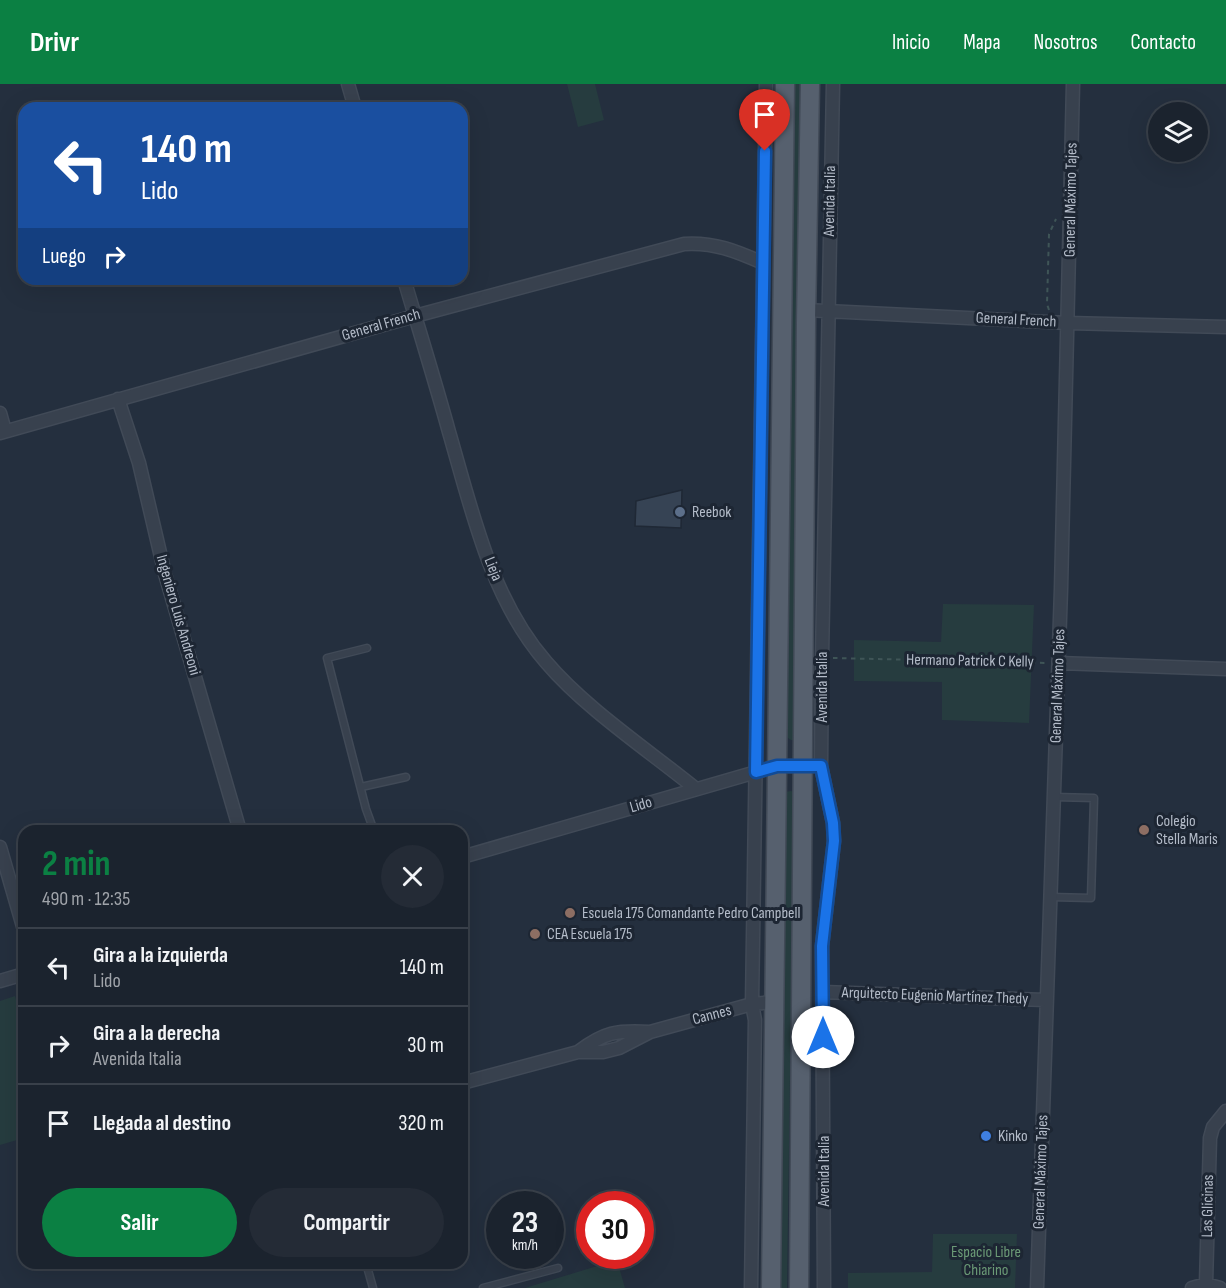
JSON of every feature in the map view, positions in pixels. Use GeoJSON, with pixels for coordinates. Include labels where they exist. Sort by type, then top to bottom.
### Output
{"type":"FeatureCollection","features":[{"type":"Feature","properties":{"kind":"main road"},"geometry":{"type":"LineString","coordinates":[[771,1288],[777,766],[776,663],[785,84]]}},
{"type":"Feature","properties":{"kind":"main road","name":"Avenida Italia"},"geometry":{"type":"LineString","coordinates":[[799,1288],[806,310],[810,84]]}},
{"type":"Feature","properties":{"kind":"street"},"geometry":{"type":"LineString","coordinates":[[348,84],[353,102]]}},
{"type":"Feature","properties":{"kind":"street"},"geometry":{"type":"LineString","coordinates":[[751,1288],[755,1020],[752,1004],[766,84]]}},
{"type":"Feature","properties":{"kind":"street","name":"Avenida Italia"},"geometry":{"type":"LineString","coordinates":[[824,1288],[822,946],[834,841],[833,823],[821,766],[827,310],[833,84]]}},
{"type":"Feature","properties":{"kind":"street","name":"General Máximo Tajes"},"geometry":{"type":"LineString","coordinates":[[1037,1288],[1059,663],[1072,84]]}},
{"type":"Feature","properties":{"kind":"street","name":"General French"},"geometry":{"type":"LineString","coordinates":[[3,432],[415,316],[684,244],[720,245],[763,263]]}},
{"type":"Feature","properties":{"kind":"street","name":"Lieja"},"geometry":{"type":"LineString","coordinates":[[406,285],[477,526],[492,567],[520,626],[546,662],[583,699],[696,789]]}},
{"type":"Feature","properties":{"kind":"street","name":"General French"},"geometry":{"type":"LineString","coordinates":[[806,310],[1068,323],[1226,327]]}},
{"type":"Feature","properties":{"kind":"street","name":"Ingeniero Luis Andreoni"},"geometry":{"type":"LineString","coordinates":[[118,399],[139,463],[165,574],[238,825]]}},
{"type":"Feature","properties":{"kind":"street"},"geometry":{"type":"LineString","coordinates":[[0,413],[3,432]]}},
{"type":"Feature","properties":{"kind":"street"},"geometry":{"type":"LineString","coordinates":[[1059,663],[1226,669]]}},
{"type":"Feature","properties":{"kind":"street","name":"Lido"},"geometry":{"type":"LineString","coordinates":[[468,855],[777,766],[821,766]]}},
{"type":"Feature","properties":{"kind":"street"},"geometry":{"type":"LineString","coordinates":[[0,847],[18,909]]}},
{"type":"Feature","properties":{"kind":"street"},"geometry":{"type":"LineString","coordinates":[[0,981],[18,976]]}},
{"type":"Feature","properties":{"kind":"street","name":"Arquitecto Eugenio Martínez Thedy"},"geometry":{"type":"LineString","coordinates":[[823,992],[1046,1000]]}},
{"type":"Feature","properties":{"kind":"street","name":"Cannes"},"geometry":{"type":"LineString","coordinates":[[468,1081],[578,1052],[598,1037],[611,1032],[650,1032],[752,1004],[774,1002]]}},
{"type":"Feature","properties":{"kind":"street","name":"Las Glicinas"},"geometry":{"type":"LineString","coordinates":[[1206,1284],[1209,1152],[1213,1127],[1226,1111]]}},
{"type":"Feature","properties":{"kind":"street"},"geometry":{"type":"LineString","coordinates":[[1192,1288],[1206,1284],[1220,1288]]}},
{"type":"Feature","properties":{"kind":"lane"},"geometry":{"type":"LineString","coordinates":[[367,648],[327,658],[372,825]]}},
{"type":"Feature","properties":{"kind":"lane"},"geometry":{"type":"LineString","coordinates":[[362,788],[406,777]]}},
{"type":"Feature","properties":{"kind":"lane"},"geometry":{"type":"LineString","coordinates":[[1050,897],[1091,898],[1094,798],[1054,797]]}},
{"type":"Feature","properties":{"kind":"lane"},"geometry":{"type":"LineString","coordinates":[[368,1269],[373,1288]]}},
{"type":"Feature","properties":{"kind":"lane"},"geometry":{"type":"LineString","coordinates":[[483,1288],[554,1269]]}},
{"type":"Feature","properties":{"kind":"path"},"geometry":{"type":"LineString","coordinates":[[1050,312],[1047,304],[1049,234],[1056,219]]}},
{"type":"Feature","properties":{"kind":"path","name":"Hermano Patrick C Kelly"},"geometry":{"type":"LineString","coordinates":[[822,658],[1059,663]]}},
{"type":"Feature","properties":{"kind":"green space"},"geometry":{"type":"Polygon","coordinates":[[[567,84],[595,84],[604,120],[578,127],[567,84]]]}},
{"type":"Feature","properties":{"kind":"green space"},"geometry":{"type":"Polygon","coordinates":[[[794,84],[805,84],[794,740],[791,740],[785,736],[794,84]]]}},
{"type":"Feature","properties":{"kind":"green space"},"geometry":{"type":"Polygon","coordinates":[[[943,604],[1034,605],[1029,723],[942,720],[942,682],[854,681],[854,640],[941,642],[943,604]]]}},
{"type":"Feature","properties":{"kind":"green space"},"geometry":{"type":"Polygon","coordinates":[[[785,792],[794,792],[787,1288],[777,1288],[785,792]]]}},
{"type":"Feature","properties":{"kind":"green space"},"geometry":{"type":"Polygon","coordinates":[[[15,996],[18,1006],[18,1140],[0,1145],[0,1001],[15,996]]]}},
{"type":"Feature","properties":{"kind":"green space","name":"Espacio Libre Chiarino"},"geometry":{"type":"Polygon","coordinates":[[[933,1234],[1017,1234],[1015,1288],[848,1288],[848,1273],[932,1272],[933,1234]]]}},
{"type":"Feature","properties":{"kind":"green space"},"geometry":{"type":"Polygon","coordinates":[[[587,1269],[620,1269],[625,1288],[525,1288],[587,1269]]]}},
{"type":"Feature","properties":{"kind":"building"},"geometry":{"type":"Polygon","coordinates":[[[682,490],[681,528],[635,526],[636,501],[682,490]]]}},
{"type":"Feature","properties":{"kind":"place","name":"Reebok"},"geometry":{"type":"Point","coordinates":[680,512]}},
{"type":"Feature","properties":{"kind":"place","name":"Colegio Stella Maris"},"geometry":{"type":"Point","coordinates":[1144,830]}},
{"type":"Feature","properties":{"kind":"place","name":"Escuela 175 Comandante Pedro Campbell"},"geometry":{"type":"Point","coordinates":[570,913]}},
{"type":"Feature","properties":{"kind":"place","name":"CEA Escuela 175"},"geometry":{"type":"Point","coordinates":[535,934]}},
{"type":"Feature","properties":{"kind":"place","name":"Kinko"},"geometry":{"type":"Point","coordinates":[986,1136]}},
{"type":"Feature","properties":{"kind":"route"},"geometry":{"type":"LineString","coordinates":[[765,151],[756,772],[777,766],[821,766],[833,823],[834,841],[822,946],[823,1037]]}}]}
